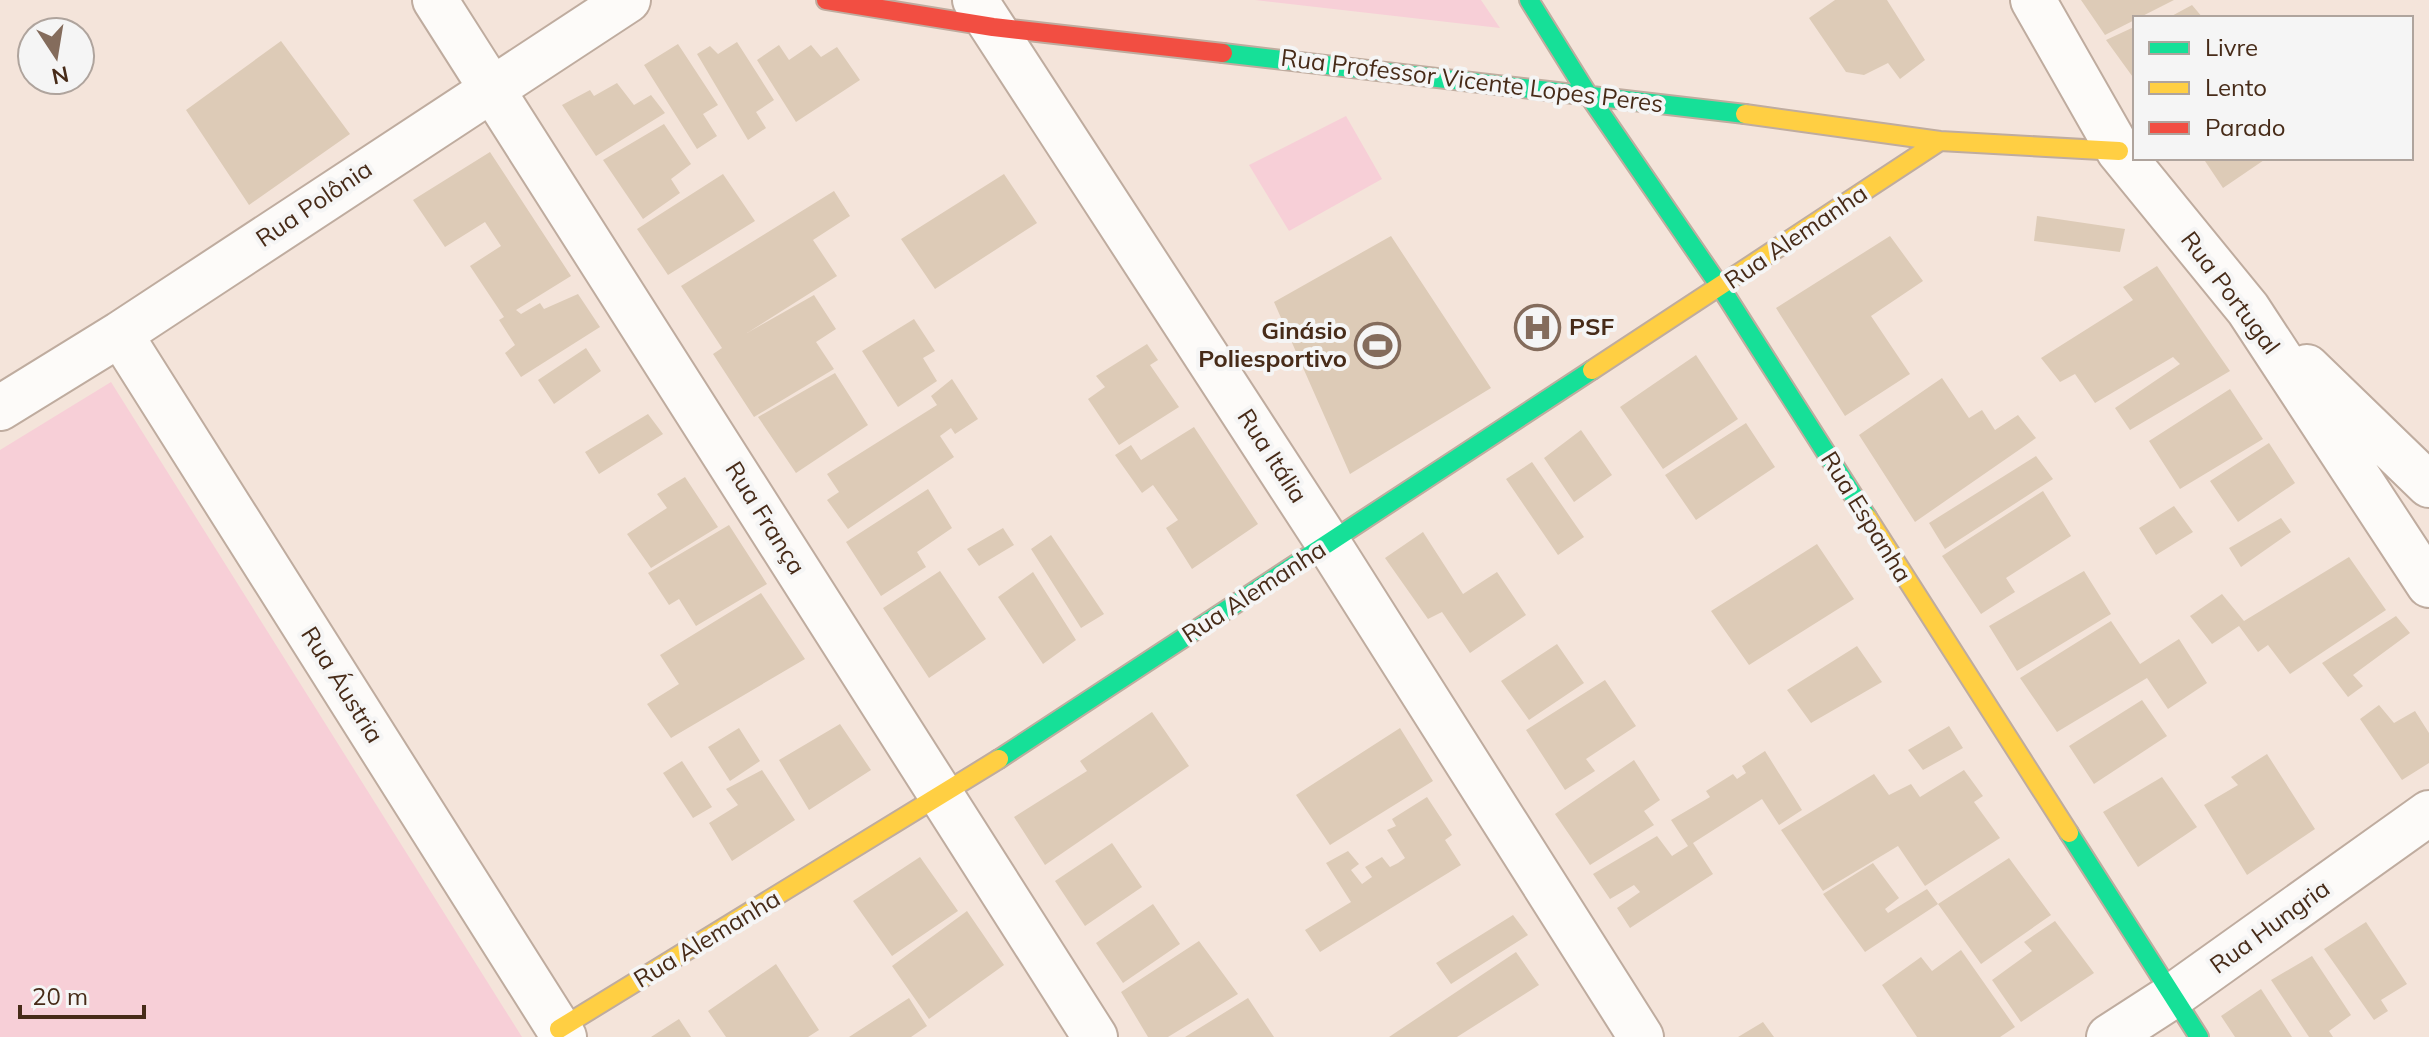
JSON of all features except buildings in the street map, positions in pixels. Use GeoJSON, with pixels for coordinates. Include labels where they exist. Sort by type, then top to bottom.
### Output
{"type":"FeatureCollection","features":[{"type":"Feature","properties":{"kind":"street","name":"Rua França"},"geometry":{"type":"LineString","coordinates":[[435,0],[1095,1037]]}},
{"type":"Feature","properties":{"kind":"street","name":"Rua Polônia"},"geometry":{"type":"LineString","coordinates":[[0,408],[120,334],[490,87],[628,0]]}},
{"type":"Feature","properties":{"kind":"street","name":"Rua Professor Vicente Lopes Peres"},"geometry":{"type":"LineString","coordinates":[[826,0],[984,14],[1940,141],[2119,151]]}},
{"type":"Feature","properties":{"kind":"street","name":"Rua Espanha"},"geometry":{"type":"LineString","coordinates":[[1529,0],[1587,93],[1721,288],[2199,1037]]}},
{"type":"Feature","properties":{"kind":"street","name":"Rua Portugal"},"geometry":{"type":"LineString","coordinates":[[2033,0],[2119,151],[2248,309],[2429,585]]}},
{"type":"Feature","properties":{"kind":"street","name":"Rua Itália"},"geometry":{"type":"LineString","coordinates":[[984,14],[1328,543],[1641,1037]]}},
{"type":"Feature","properties":{"kind":"street","name":"Rua Alemanha"},"geometry":{"type":"LineString","coordinates":[[562,1033],[942,797],[1721,288],[1940,141]]}},
{"type":"Feature","properties":{"kind":"street"},"geometry":{"type":"LineString","coordinates":[[2248,309],[2429,485]]}},
{"type":"Feature","properties":{"kind":"street","name":"Rua Áustria"},"geometry":{"type":"LineString","coordinates":[[120,334],[562,1033]]}},
{"type":"Feature","properties":{"kind":"street","name":"Rua Hungria"},"geometry":{"type":"LineString","coordinates":[[2109,1037],[2174,995],[2429,813]]}},
{"type":"Feature","properties":{"kind":"shaded area"},"geometry":{"type":"Polygon","coordinates":[[[1255,0],[1481,0],[1500,28],[1255,0]]]}},
{"type":"Feature","properties":{"kind":"shaded area"},"geometry":{"type":"Polygon","coordinates":[[[1346,116],[1382,179],[1289,231],[1249,165],[1346,116]]]}},
{"type":"Feature","properties":{"kind":"shaded area"},"geometry":{"type":"Polygon","coordinates":[[[111,382],[522,1037],[0,1037],[0,450],[111,382]]]}},
{"type":"Feature","properties":{"kind":"traffic: fast"},"geometry":{"type":"LineString","coordinates":[[1529,0],[1587,93],[1721,288],[1867,517]]}},
{"type":"Feature","properties":{"kind":"traffic: fast"},"geometry":{"type":"LineString","coordinates":[[1223,53],[1745,114]]}},
{"type":"Feature","properties":{"kind":"traffic: fast"},"geometry":{"type":"LineString","coordinates":[[999,759],[1592,370]]}},
{"type":"Feature","properties":{"kind":"traffic: fast"},"geometry":{"type":"LineString","coordinates":[[2069,833],[2199,1037]]}},
{"type":"Feature","properties":{"kind":"traffic: slow"},"geometry":{"type":"LineString","coordinates":[[1745,114],[1940,141],[2119,151]]}},
{"type":"Feature","properties":{"kind":"traffic: slow"},"geometry":{"type":"LineString","coordinates":[[1592,370],[1940,141]]}},
{"type":"Feature","properties":{"kind":"traffic: slow"},"geometry":{"type":"LineString","coordinates":[[1867,517],[2069,833]]}},
{"type":"Feature","properties":{"kind":"traffic: slow"},"geometry":{"type":"LineString","coordinates":[[559,1029],[999,759]]}},
{"type":"Feature","properties":{"kind":"traffic: jam"},"geometry":{"type":"LineString","coordinates":[[826,0],[993,27],[1223,53]]}},
{"type":"Feature","properties":{"kind":"place","name":"PSF"},"geometry":{"type":"Point","coordinates":[1538,327]}},
{"type":"Feature","properties":{"kind":"place","name":"Ginásio Poliesportivo"},"geometry":{"type":"Point","coordinates":[1378,345]}}]}
